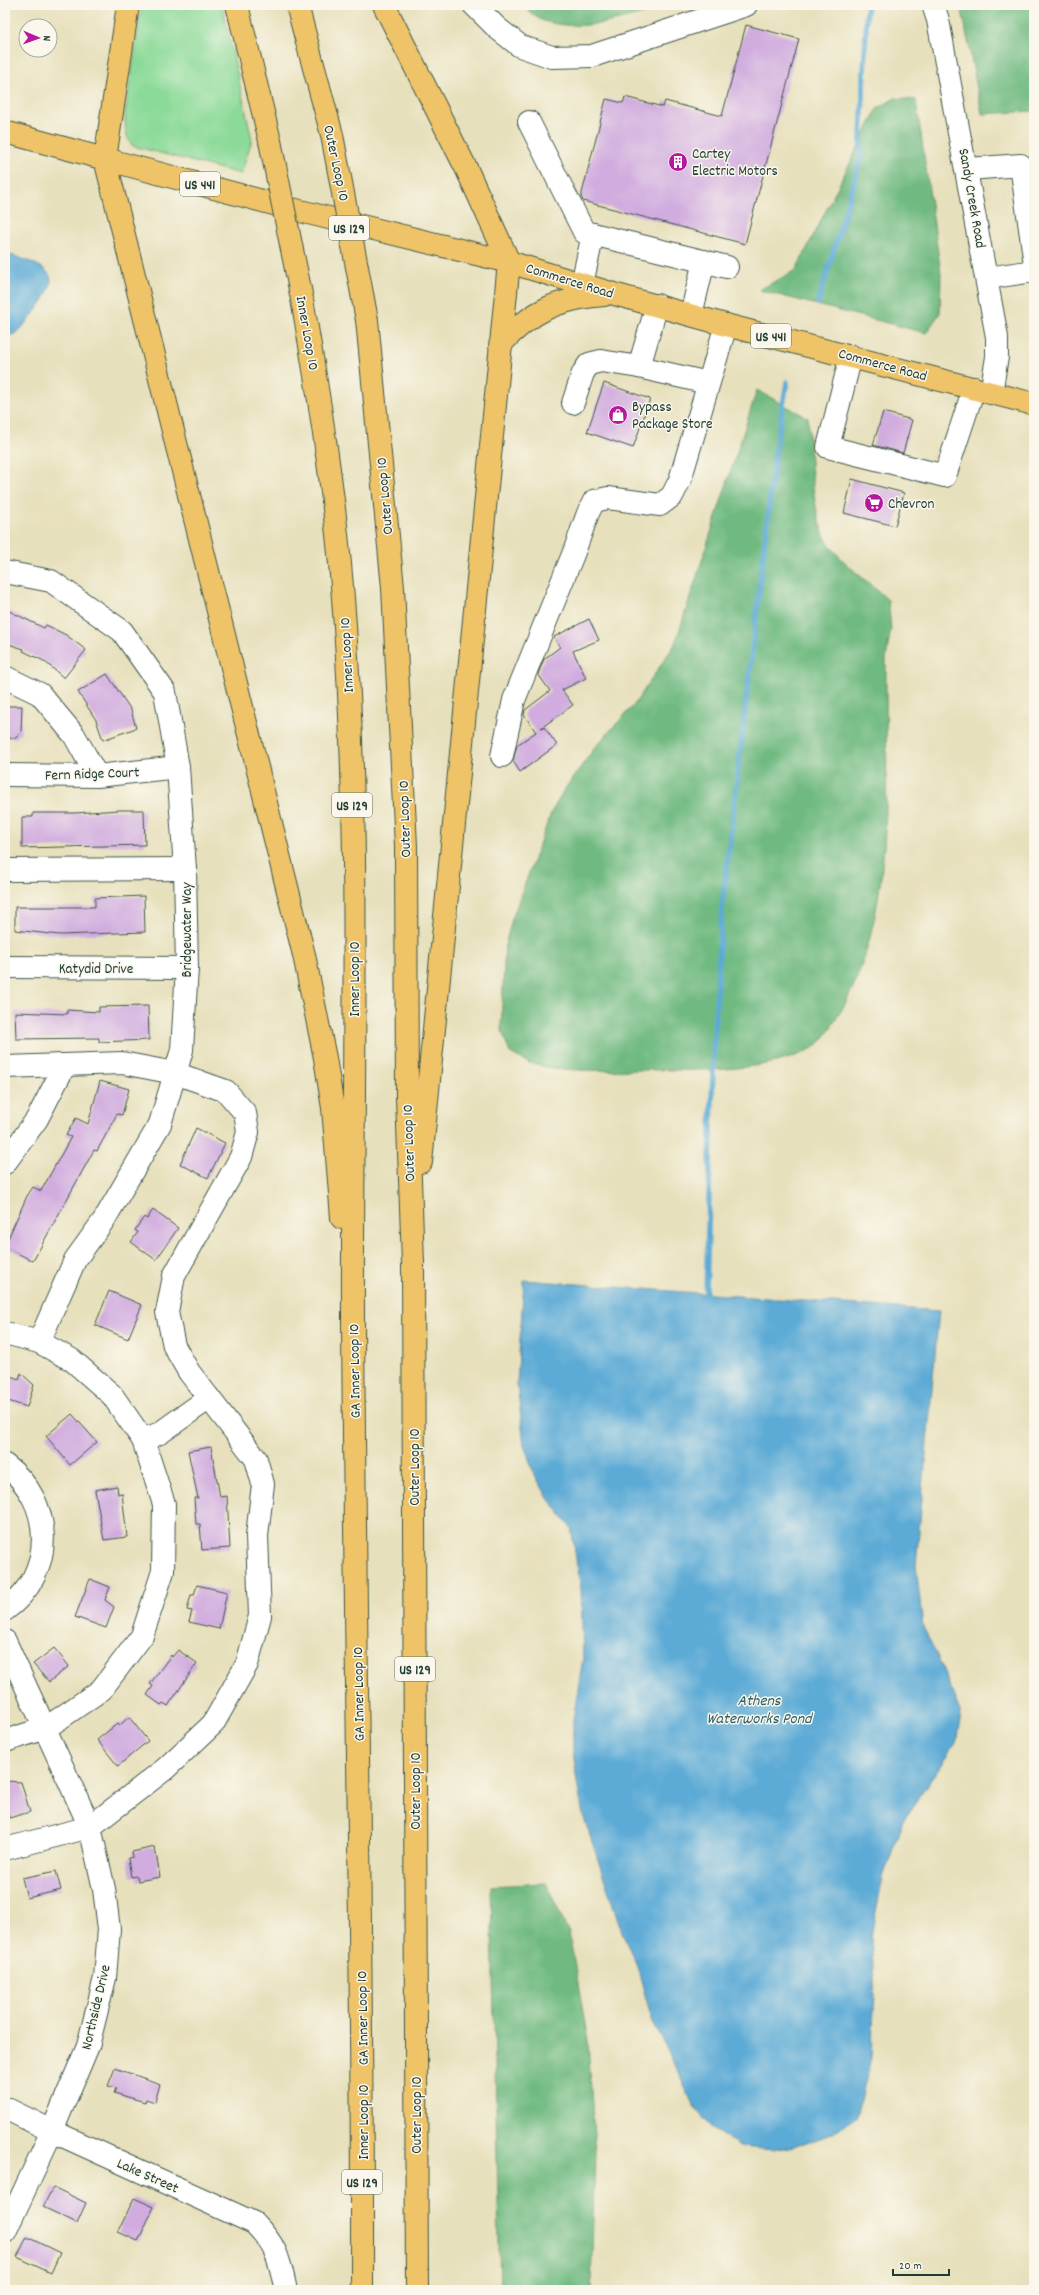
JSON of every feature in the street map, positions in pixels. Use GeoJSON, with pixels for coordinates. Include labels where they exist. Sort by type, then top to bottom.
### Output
{"type":"FeatureCollection","features":[{"type":"Feature","properties":{"kind":"main road"},"geometry":{"type":"LineString","coordinates":[[128,5],[105,159],[304,956],[325,1058],[333,1108],[339,1185],[353,1315]]}},
{"type":"Feature","properties":{"kind":"main road","name":"Inner Loop 10"},"geometry":{"type":"LineString","coordinates":[[237,5],[270,141],[302,299],[326,434],[345,625],[353,825],[353,1315]]}},
{"type":"Feature","properties":{"kind":"main road","name":"Outer Loop 10"},"geometry":{"type":"LineString","coordinates":[[297,5],[332,135],[367,320],[393,588],[406,846],[407,1097],[413,1263],[417,2290]]}},
{"type":"Feature","properties":{"kind":"main road"},"geometry":{"type":"LineString","coordinates":[[384,5],[468,170],[509,262],[428,1086],[413,1263]]}},
{"type":"Feature","properties":{"kind":"main road","name":"Commerce Road"},"geometry":{"type":"LineString","coordinates":[[5,132],[296,210],[509,262],[614,294],[726,325],[852,356],[1034,404]]}},
{"type":"Feature","properties":{"kind":"main road"},"geometry":{"type":"LineString","coordinates":[[500,345],[517,326],[550,307],[575,298],[614,294]]}},
{"type":"Feature","properties":{"kind":"main road","name":"GA Inner Loop 10"},"geometry":{"type":"LineString","coordinates":[[353,1315],[363,2074]]}},
{"type":"Feature","properties":{"kind":"main road","name":"Inner Loop 10"},"geometry":{"type":"LineString","coordinates":[[362,2290],[363,2074]]}},
{"type":"Feature","properties":{"kind":"street"},"geometry":{"type":"LineString","coordinates":[[474,5],[496,28],[520,46],[552,57],[592,56],[746,5]]}},
{"type":"Feature","properties":{"kind":"street","name":"Sandy Creek Road"},"geometry":{"type":"LineString","coordinates":[[852,356],[828,447],[945,476],[982,390],[998,347],[968,169],[938,20],[933,5]]}},
{"type":"Feature","properties":{"kind":"street"},"geometry":{"type":"LineString","coordinates":[[529,122],[584,232],[727,267]]}},
{"type":"Feature","properties":{"kind":"street"},"geometry":{"type":"LineString","coordinates":[[968,169],[1021,165],[1034,257]]}},
{"type":"Feature","properties":{"kind":"street"},"geometry":{"type":"LineString","coordinates":[[582,284],[593,234]]}},
{"type":"Feature","properties":{"kind":"street"},"geometry":{"type":"LineString","coordinates":[[691,315],[704,262]]}},
{"type":"Feature","properties":{"kind":"street"},"geometry":{"type":"LineString","coordinates":[[987,278],[1034,270]]}},
{"type":"Feature","properties":{"kind":"street"},"geometry":{"type":"LineString","coordinates":[[639,367],[657,305]]}},
{"type":"Feature","properties":{"kind":"street"},"geometry":{"type":"LineString","coordinates":[[502,756],[514,700],[594,501],[608,498],[660,505],[672,496],[680,480],[726,325]]}},
{"type":"Feature","properties":{"kind":"street"},"geometry":{"type":"LineString","coordinates":[[573,403],[582,373],[589,364],[602,361],[639,367],[708,383]]}},
{"type":"Feature","properties":{"kind":"street","name":"Bridgewater Way"},"geometry":{"type":"LineString","coordinates":[[5,572],[51,582],[122,631],[165,692],[178,767],[185,869],[187,968],[182,1050],[160,1124],[104,1220],[75,1260],[39,1342]]}},
{"type":"Feature","properties":{"kind":"street"},"geometry":{"type":"LineString","coordinates":[[5,677],[40,694],[74,735],[96,776]]}},
{"type":"Feature","properties":{"kind":"street","name":"Fern Ridge Court"},"geometry":{"type":"LineString","coordinates":[[5,775],[96,776],[178,767]]}},
{"type":"Feature","properties":{"kind":"street"},"geometry":{"type":"LineString","coordinates":[[5,870],[185,869]]}},
{"type":"Feature","properties":{"kind":"street","name":"Katydid Drive"},"geometry":{"type":"LineString","coordinates":[[5,967],[187,968]]}},
{"type":"Feature","properties":{"kind":"street"},"geometry":{"type":"LineString","coordinates":[[5,1067],[122,1063],[175,1073],[226,1091],[245,1113],[248,1132],[242,1157],[174,1276],[167,1312],[174,1346],[189,1372],[256,1459],[263,1484],[257,1536],[260,1616],[249,1657],[213,1724],[165,1769],[90,1827],[5,1849]]}},
{"type":"Feature","properties":{"kind":"street"},"geometry":{"type":"LineString","coordinates":[[5,1163],[37,1119],[66,1065]]}},
{"type":"Feature","properties":{"kind":"street"},"geometry":{"type":"LineString","coordinates":[[5,1333],[39,1342],[72,1360],[112,1395],[143,1440],[164,1504],[163,1571],[142,1636],[101,1690],[46,1728],[5,1741]]}},
{"type":"Feature","properties":{"kind":"street"},"geometry":{"type":"LineString","coordinates":[[143,1440],[160,1433],[209,1398]]}},
{"type":"Feature","properties":{"kind":"street"},"geometry":{"type":"LineString","coordinates":[[5,1466],[18,1475],[34,1498],[43,1524],[43,1552],[34,1579],[17,1602],[5,1610]]}},
{"type":"Feature","properties":{"kind":"street","name":"Northside Drive"},"geometry":{"type":"LineString","coordinates":[[5,1641],[90,1827],[104,1889],[109,1929],[105,1978],[88,2046],[52,2131],[5,2232]]}},
{"type":"Feature","properties":{"kind":"street","name":"Lake Street"},"geometry":{"type":"LineString","coordinates":[[5,2108],[254,2223],[269,2238],[279,2256],[285,2286],[284,2290]]}},
{"type":"Feature","properties":{"kind":"green space"},"geometry":{"type":"Polygon","coordinates":[[[142,5],[222,5],[252,140],[241,174],[133,146],[130,143],[126,131],[125,114],[142,5]]]}},
{"type":"Feature","properties":{"kind":"green space"},"geometry":{"type":"Polygon","coordinates":[[[521,5],[674,5],[609,22],[576,26],[544,21],[521,5]]]}},
{"type":"Feature","properties":{"kind":"green space"},"geometry":{"type":"Polygon","coordinates":[[[961,5],[1034,5],[1034,111],[982,114],[961,5]]]}},
{"type":"Feature","properties":{"kind":"green space"},"geometry":{"type":"Polygon","coordinates":[[[895,98],[916,100],[941,273],[940,313],[926,333],[759,290],[796,270],[877,109],[895,98]]]}},
{"type":"Feature","properties":{"kind":"green space"},"geometry":{"type":"Polygon","coordinates":[[[757,390],[808,418],[815,499],[822,530],[827,541],[840,557],[888,600],[891,629],[886,658],[887,746],[884,839],[880,885],[872,929],[859,972],[841,1011],[823,1039],[816,1046],[785,1060],[747,1067],[707,1070],[585,1070],[551,1068],[533,1064],[510,1053],[501,1028],[505,945],[512,919],[551,813],[564,790],[596,746],[634,705],[675,644],[757,390]]]}},
{"type":"Feature","properties":{"kind":"green space"},"geometry":{"type":"Polygon","coordinates":[[[546,1883],[569,1933],[588,2041],[595,2152],[591,2290],[500,2290],[491,1886],[546,1883]]]}},
{"type":"Feature","properties":{"kind":"water"},"geometry":{"type":"Polygon","coordinates":[[[5,252],[40,266],[49,274],[51,280],[50,287],[46,295],[29,319],[18,332],[5,337],[5,252]]]}},
{"type":"Feature","properties":{"kind":"water","name":"Athens Waterworks Pond"},"geometry":{"type":"Polygon","coordinates":[[[524,1280],[939,1311],[916,1565],[923,1627],[937,1655],[961,1714],[956,1743],[903,1821],[883,1877],[871,1937],[875,1996],[871,2057],[857,2116],[831,2134],[804,2144],[773,2150],[742,2147],[715,2131],[694,2107],[653,2023],[636,1963],[623,1935],[583,1815],[573,1750],[573,1720],[583,1658],[581,1590],[571,1527],[551,1502],[535,1476],[524,1445],[517,1383],[524,1280]]]}},
{"type":"Feature","properties":{"kind":"building","name":"Cartey Electric Motors"},"geometry":{"type":"Polygon","coordinates":[[[746,25],[799,39],[745,244],[583,201],[581,197],[606,99],[623,103],[625,97],[663,107],[665,101],[722,116],[746,25]]]}},
{"type":"Feature","properties":{"kind":"building","name":"Bypass Package Store"},"geometry":{"type":"Polygon","coordinates":[[[604,383],[650,399],[633,448],[587,432],[604,383]]]}},
{"type":"Feature","properties":{"kind":"building","name":"Chevron"},"geometry":{"type":"Polygon","coordinates":[[[883,412],[912,420],[903,453],[873,445],[883,412]]]}},
{"type":"Feature","properties":{"kind":"building","name":"Chevron"},"geometry":{"type":"Polygon","coordinates":[[[852,479],[904,493],[895,526],[844,513],[852,479]]]}},
{"type":"Feature","properties":{"kind":"building"},"geometry":{"type":"Polygon","coordinates":[[[5,609],[44,628],[46,625],[66,635],[86,650],[64,678],[44,661],[23,651],[24,649],[5,643],[5,609]]]}},
{"type":"Feature","properties":{"kind":"building"},"geometry":{"type":"Polygon","coordinates":[[[589,619],[599,640],[573,651],[586,678],[562,690],[573,705],[541,728],[544,727],[557,745],[520,772],[513,761],[517,745],[536,732],[524,715],[525,710],[550,691],[538,674],[544,659],[560,647],[554,637],[589,619]]]}},
{"type":"Feature","properties":{"kind":"building"},"geometry":{"type":"Polygon","coordinates":[[[107,674],[131,710],[136,728],[103,740],[96,720],[78,692],[107,674]]]}},
{"type":"Feature","properties":{"kind":"building"},"geometry":{"type":"Polygon","coordinates":[[[5,706],[22,706],[21,732],[16,738],[5,738],[5,706]]]}},
{"type":"Feature","properties":{"kind":"building"},"geometry":{"type":"Polygon","coordinates":[[[144,810],[145,845],[22,848],[22,817],[33,817],[33,813],[75,813],[144,810]]]}},
{"type":"Feature","properties":{"kind":"building"},"geometry":{"type":"Polygon","coordinates":[[[144,896],[145,932],[60,935],[15,930],[15,907],[95,907],[95,898],[144,896]]]}},
{"type":"Feature","properties":{"kind":"building"},"geometry":{"type":"Polygon","coordinates":[[[148,1006],[149,1040],[99,1042],[99,1038],[16,1039],[15,1012],[67,1014],[67,1010],[99,1012],[99,1007],[148,1006]]]}},
{"type":"Feature","properties":{"kind":"building"},"geometry":{"type":"Polygon","coordinates":[[[100,1081],[129,1089],[122,1115],[117,1114],[97,1151],[94,1150],[33,1261],[5,1247],[5,1245],[27,1196],[33,1187],[41,1191],[71,1137],[66,1135],[76,1118],[88,1124],[100,1081]]]}},
{"type":"Feature","properties":{"kind":"building"},"geometry":{"type":"Polygon","coordinates":[[[196,1128],[225,1143],[208,1178],[180,1164],[196,1128]]]}},
{"type":"Feature","properties":{"kind":"building"},"geometry":{"type":"Polygon","coordinates":[[[153,1210],[178,1228],[156,1260],[131,1242],[138,1232],[135,1230],[144,1217],[147,1219],[153,1210]]]}},
{"type":"Feature","properties":{"kind":"building"},"geometry":{"type":"Polygon","coordinates":[[[109,1291],[142,1305],[128,1339],[95,1325],[109,1291]]]}},
{"type":"Feature","properties":{"kind":"building"},"geometry":{"type":"Polygon","coordinates":[[[21,1373],[34,1385],[27,1407],[5,1400],[5,1374],[19,1379],[21,1373]]]}},
{"type":"Feature","properties":{"kind":"building"},"geometry":{"type":"Polygon","coordinates":[[[72,1414],[97,1442],[70,1465],[46,1436],[72,1414]]]}},
{"type":"Feature","properties":{"kind":"building"},"geometry":{"type":"Polygon","coordinates":[[[211,1447],[220,1497],[227,1496],[230,1548],[202,1550],[200,1524],[196,1524],[194,1498],[198,1498],[188,1451],[211,1447]]]}},
{"type":"Feature","properties":{"kind":"building"},"geometry":{"type":"Polygon","coordinates":[[[117,1486],[118,1494],[122,1493],[127,1537],[104,1540],[95,1490],[117,1486]]]}},
{"type":"Feature","properties":{"kind":"building"},"geometry":{"type":"Polygon","coordinates":[[[90,1579],[110,1587],[105,1600],[114,1607],[106,1628],[75,1617],[90,1579]]]}},
{"type":"Feature","properties":{"kind":"building"},"geometry":{"type":"Polygon","coordinates":[[[197,1585],[227,1592],[219,1629],[189,1622],[192,1611],[187,1610],[191,1595],[194,1595],[197,1585]]]}},
{"type":"Feature","properties":{"kind":"building"},"geometry":{"type":"Polygon","coordinates":[[[54,1648],[69,1666],[49,1682],[33,1664],[54,1648]]]}},
{"type":"Feature","properties":{"kind":"building"},"geometry":{"type":"Polygon","coordinates":[[[178,1650],[197,1663],[168,1706],[163,1703],[161,1705],[147,1695],[153,1686],[150,1684],[171,1655],[172,1657],[178,1650]]]}},
{"type":"Feature","properties":{"kind":"building"},"geometry":{"type":"Polygon","coordinates":[[[129,1717],[148,1741],[118,1766],[97,1740],[118,1723],[120,1725],[129,1717]]]}},
{"type":"Feature","properties":{"kind":"building"},"geometry":{"type":"Polygon","coordinates":[[[5,1781],[21,1782],[30,1812],[9,1818],[5,1800],[5,1781]]]}},
{"type":"Feature","properties":{"kind":"building"},"geometry":{"type":"Polygon","coordinates":[[[155,1847],[160,1877],[138,1881],[137,1876],[131,1877],[128,1858],[133,1857],[132,1852],[155,1847]]]}},
{"type":"Feature","properties":{"kind":"building"},"geometry":{"type":"Polygon","coordinates":[[[56,1871],[61,1890],[27,1898],[22,1878],[56,1871]]]}},
{"type":"Feature","properties":{"kind":"building"},"geometry":{"type":"Polygon","coordinates":[[[115,2068],[160,2084],[155,2102],[146,2099],[145,2102],[114,2093],[116,2088],[108,2086],[115,2068]]]}},
{"type":"Feature","properties":{"kind":"building"},"geometry":{"type":"Polygon","coordinates":[[[53,2187],[86,2203],[77,2223],[43,2207],[53,2187]]]}},
{"type":"Feature","properties":{"kind":"building"},"geometry":{"type":"Polygon","coordinates":[[[134,2198],[154,2207],[138,2241],[118,2232],[134,2198]]]}},
{"type":"Feature","properties":{"kind":"building"},"geometry":{"type":"Polygon","coordinates":[[[27,2237],[60,2253],[51,2273],[17,2257],[27,2237]]]}},
{"type":"Feature","properties":{"kind":"waterway"},"geometry":{"type":"LineString","coordinates":[[818,303],[860,162],[867,5]]}},
{"type":"Feature","properties":{"kind":"waterway"},"geometry":{"type":"LineString","coordinates":[[706,1294],[714,1036],[722,908],[776,446],[787,382]]}},
{"type":"Feature","properties":{"kind":"place","name":"Cartey Electric Motors"},"geometry":{"type":"Point","coordinates":[678,162]}},
{"type":"Feature","properties":{"kind":"place","name":"Bypass Package Store"},"geometry":{"type":"Point","coordinates":[618,415]}},
{"type":"Feature","properties":{"kind":"place","name":"Chevron"},"geometry":{"type":"Point","coordinates":[874,503]}}]}
